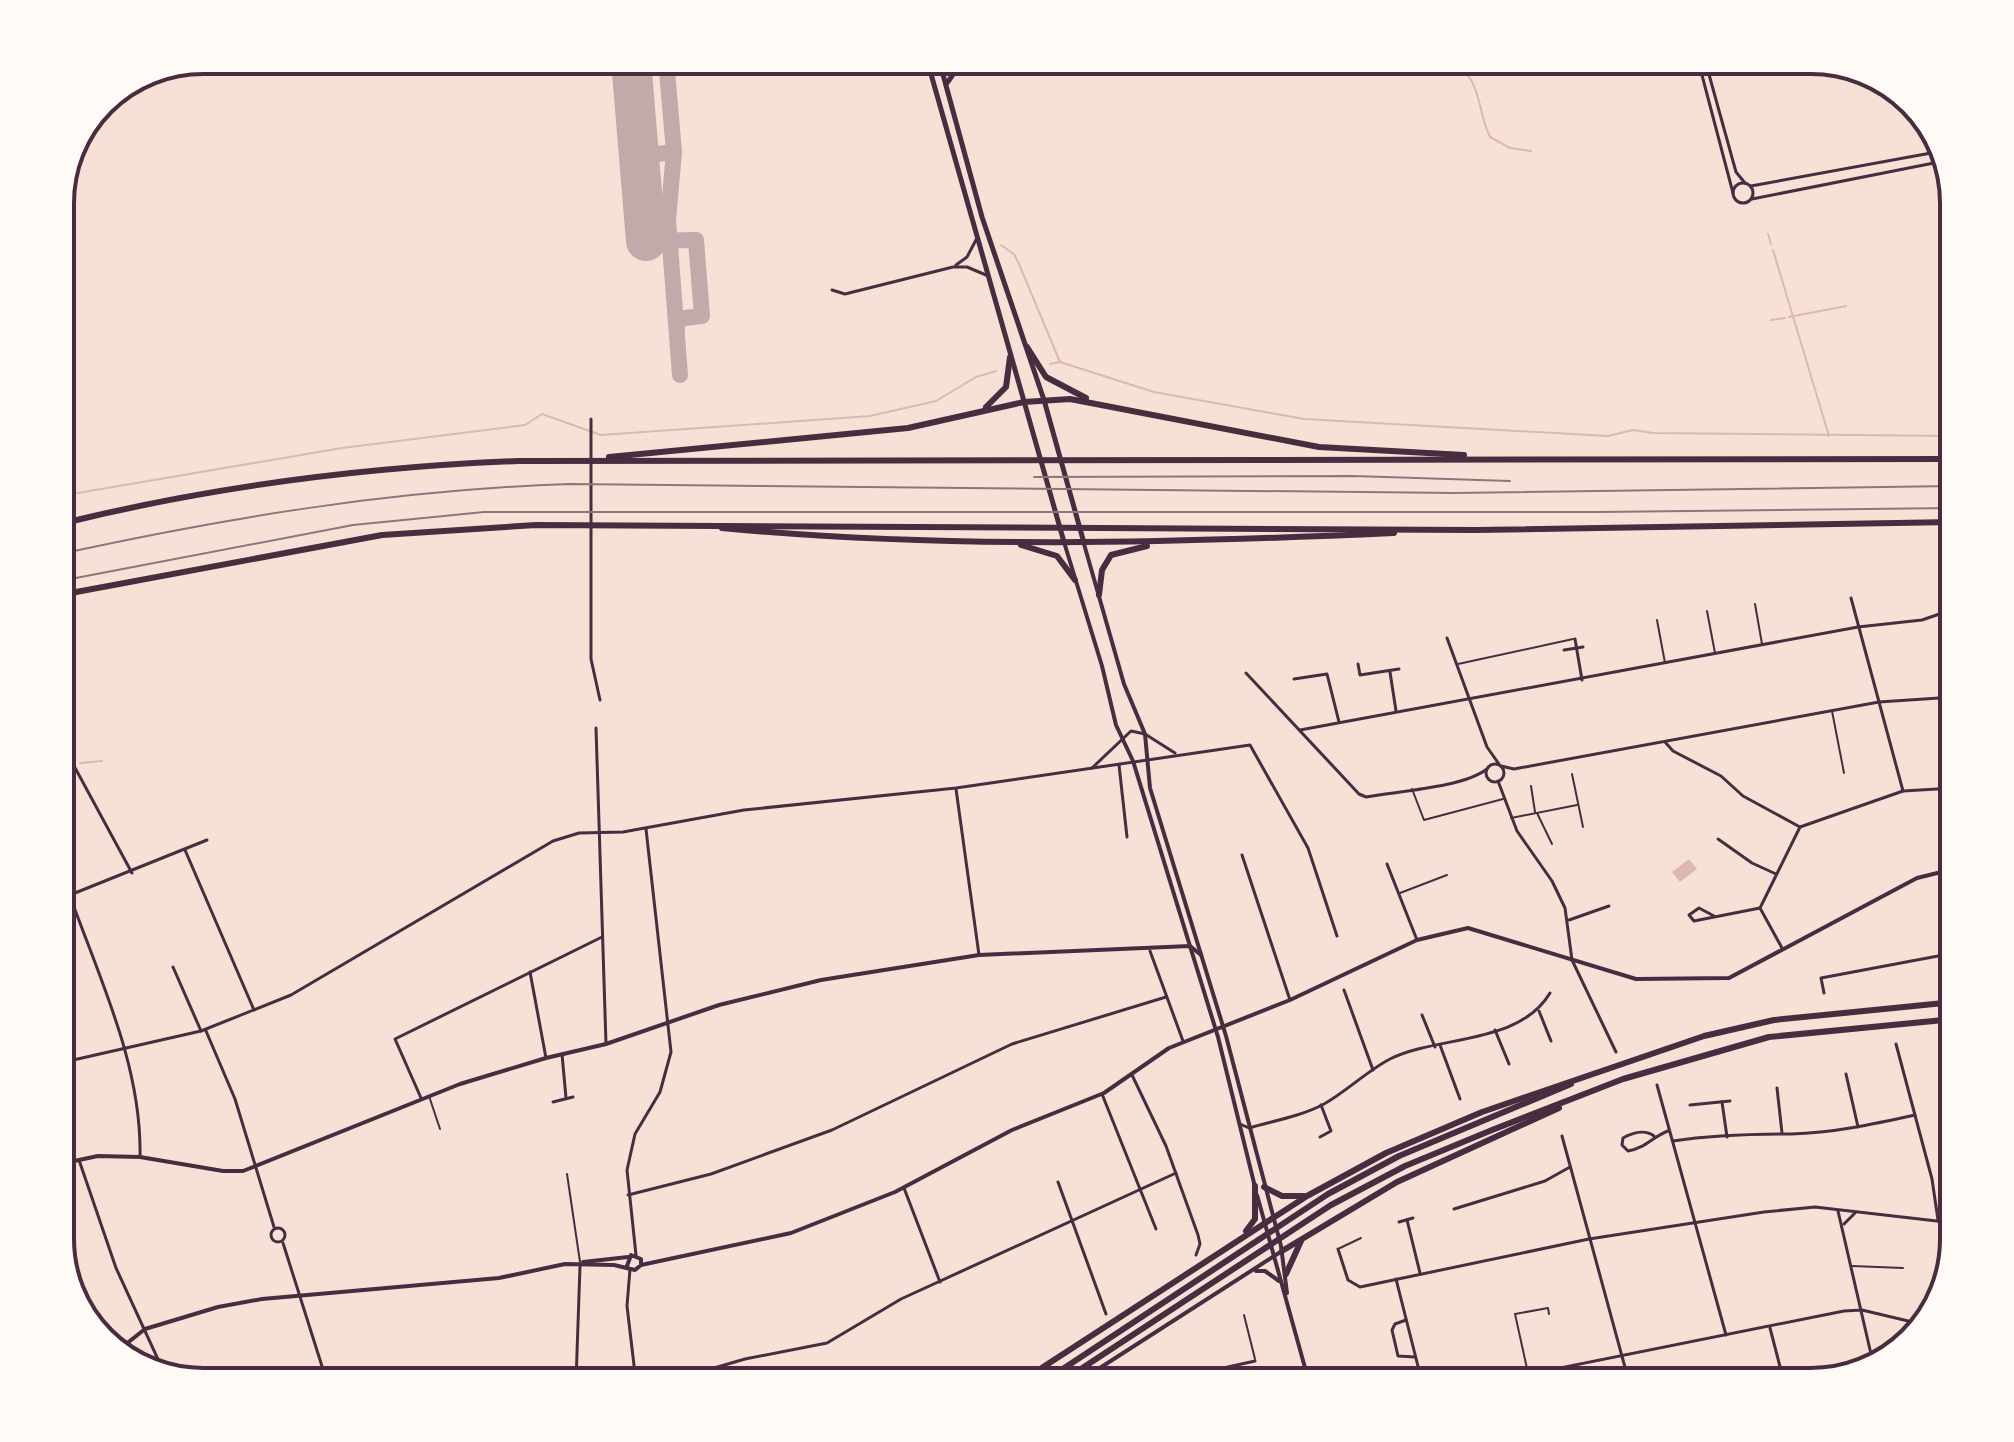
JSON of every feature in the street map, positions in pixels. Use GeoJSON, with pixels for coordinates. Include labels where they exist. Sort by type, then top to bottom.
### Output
{"type":"FeatureCollection","features":[{"type":"Feature","properties":{"kind":"highway"},"geometry":{"type":"LineString","coordinates":[[1027,347],[1050,381],[1093,401]]}},
{"type":"Feature","properties":{"kind":"highway"},"geometry":{"type":"LineString","coordinates":[[980,410],[1004,392],[1009,380],[1010,357]]}},
{"type":"Feature","properties":{"kind":"highway"},"geometry":{"type":"LineString","coordinates":[[565,461],[908,428],[980,410],[1044,400],[1093,401],[1319,447],[1560,459]]}},
{"type":"Feature","properties":{"kind":"highway"},"geometry":{"type":"LineString","coordinates":[[74,520],[375,470],[565,461],[1940,459]]}},
{"type":"Feature","properties":{"kind":"highway"},"geometry":{"type":"LineString","coordinates":[[74,592],[382,535],[536,525],[1475,530],[1940,522]]}},
{"type":"Feature","properties":{"kind":"highway"},"geometry":{"type":"LineString","coordinates":[[679,524],[843,539],[1014,543],[1083,539],[1163,543],[1475,530]]}},
{"type":"Feature","properties":{"kind":"highway"},"geometry":{"type":"LineString","coordinates":[[1014,543],[1057,556],[1075,580]]}},
{"type":"Feature","properties":{"kind":"highway"},"geometry":{"type":"LineString","coordinates":[[1099,595],[1102,570],[1111,555],[1163,543]]}},
{"type":"Feature","properties":{"kind":"highway"},"geometry":{"type":"LineString","coordinates":[[1042,1368],[1307,1196],[1424,1136],[1618,1064],[1704,1036],[1774,1020],[1940,1003]]}},
{"type":"Feature","properties":{"kind":"highway"},"geometry":{"type":"LineString","coordinates":[[1082,1368],[1331,1205],[1405,1166],[1623,1079],[1769,1037],[1940,1020]]}},
{"type":"Feature","properties":{"kind":"highway"},"geometry":{"type":"LineString","coordinates":[[1064,1368],[1328,1194],[1399,1156],[1618,1064]]}},
{"type":"Feature","properties":{"kind":"highway"},"geometry":{"type":"LineString","coordinates":[[1281,1248],[1397,1182],[1623,1079]]}},
{"type":"Feature","properties":{"kind":"highway"},"geometry":{"type":"LineString","coordinates":[[1237,1241],[1255,1219],[1255,1186]]}},
{"type":"Feature","properties":{"kind":"highway"},"geometry":{"type":"LineString","coordinates":[[1264,1187],[1282,1196],[1307,1196]]}},
{"type":"Feature","properties":{"kind":"highway"},"geometry":{"type":"LineString","coordinates":[[1286,1274],[1291,1256],[1303,1238]]}},
{"type":"Feature","properties":{"kind":"main road"},"geometry":{"type":"LineString","coordinates":[[931,74],[1063,539]]}},
{"type":"Feature","properties":{"kind":"main road"},"geometry":{"type":"LineString","coordinates":[[942,74],[988,239],[1044,400],[1083,539]]}},
{"type":"Feature","properties":{"kind":"main road"},"geometry":{"type":"LineString","coordinates":[[947,92],[950,74]]}},
{"type":"Feature","properties":{"kind":"street"},"geometry":{"type":"LineString","coordinates":[[1702,74],[1733,193],[1740,203],[1933,163]]}},
{"type":"Feature","properties":{"kind":"street"},"geometry":{"type":"LineString","coordinates":[[1709,74],[1736,172],[1751,186],[1930,153]]}},
{"type":"Feature","properties":{"kind":"street"},"geometry":{"type":"LineString","coordinates":[[1733,193],[1739,184],[1745,183]]}},
{"type":"Feature","properties":{"kind":"street"},"geometry":{"type":"LineString","coordinates":[[1751,186],[1752,199]]}},
{"type":"Feature","properties":{"kind":"street"},"geometry":{"type":"LineString","coordinates":[[953,267],[967,257],[977,238]]}},
{"type":"Feature","properties":{"kind":"street"},"geometry":{"type":"LineString","coordinates":[[832,290],[845,294],[953,267],[967,267],[988,276]]}},
{"type":"Feature","properties":{"kind":"street"},"geometry":{"type":"LineString","coordinates":[[591,419],[591,659],[600,700]]}},
{"type":"Feature","properties":{"kind":"street"},"geometry":{"type":"LineString","coordinates":[[1063,539],[1121,738],[1133,761],[1216,1030],[1272,1254],[1287,1296],[1305,1368]]}},
{"type":"Feature","properties":{"kind":"street"},"geometry":{"type":"LineString","coordinates":[[1083,539],[1124,684],[1145,734],[1150,788],[1224,1028],[1281,1248],[1287,1296]]}},
{"type":"Feature","properties":{"kind":"street"},"geometry":{"type":"LineString","coordinates":[[1851,598],[1903,791]]}},
{"type":"Feature","properties":{"kind":"street"},"geometry":{"type":"LineString","coordinates":[[1300,730],[1940,614]]}},
{"type":"Feature","properties":{"kind":"street"},"geometry":{"type":"LineString","coordinates":[[1447,638],[1487,747],[1504,776]]}},
{"type":"Feature","properties":{"kind":"street"},"geometry":{"type":"LineString","coordinates":[[1575,639],[1582,680]]}},
{"type":"Feature","properties":{"kind":"street"},"geometry":{"type":"LineString","coordinates":[[1564,650],[1583,647]]}},
{"type":"Feature","properties":{"kind":"street"},"geometry":{"type":"LineString","coordinates":[[1358,664],[1360,675],[1399,669]]}},
{"type":"Feature","properties":{"kind":"street"},"geometry":{"type":"LineString","coordinates":[[1390,670],[1396,711]]}},
{"type":"Feature","properties":{"kind":"street"},"geometry":{"type":"LineString","coordinates":[[1246,673],[1359,794],[1366,797],[1475,777],[1498,781]]}},
{"type":"Feature","properties":{"kind":"street"},"geometry":{"type":"LineString","coordinates":[[1294,679],[1327,674],[1339,722]]}},
{"type":"Feature","properties":{"kind":"street"},"geometry":{"type":"LineString","coordinates":[[1498,781],[1514,769],[1879,702],[1940,698]]}},
{"type":"Feature","properties":{"kind":"street"},"geometry":{"type":"LineString","coordinates":[[596,728],[602,831],[606,1044]]}},
{"type":"Feature","properties":{"kind":"street"},"geometry":{"type":"LineString","coordinates":[[1089,770],[1131,731],[1145,734],[1179,754]]}},
{"type":"Feature","properties":{"kind":"street"},"geometry":{"type":"LineString","coordinates":[[1665,742],[1673,751],[1721,776],[1743,796],[1800,827]]}},
{"type":"Feature","properties":{"kind":"street"},"geometry":{"type":"LineString","coordinates":[[74,1060],[203,1030],[291,995],[553,841],[579,833],[646,829],[744,810],[956,788],[1250,745],[1308,848],[1337,936]]}},
{"type":"Feature","properties":{"kind":"street"},"geometry":{"type":"LineString","coordinates":[[1487,747],[1489,779]]}},
{"type":"Feature","properties":{"kind":"street"},"geometry":{"type":"LineString","coordinates":[[1119,764],[1127,837]]}},
{"type":"Feature","properties":{"kind":"street"},"geometry":{"type":"LineString","coordinates":[[1475,777],[1487,768],[1500,765],[1514,769]]}},
{"type":"Feature","properties":{"kind":"street"},"geometry":{"type":"LineString","coordinates":[[74,766],[132,873]]}},
{"type":"Feature","properties":{"kind":"street"},"geometry":{"type":"LineString","coordinates":[[1498,781],[1511,818],[1557,891],[1569,920],[1572,960],[1616,1052]]}},
{"type":"Feature","properties":{"kind":"street"},"geometry":{"type":"LineString","coordinates":[[956,788],[979,955]]}},
{"type":"Feature","properties":{"kind":"street"},"geometry":{"type":"LineString","coordinates":[[1760,908],[1800,827],[1903,791],[1940,789]]}},
{"type":"Feature","properties":{"kind":"street"},"geometry":{"type":"LineString","coordinates":[[641,1265],[636,1255],[627,1170],[635,1134],[668,1074],[670,1024],[646,829]]}},
{"type":"Feature","properties":{"kind":"street"},"geometry":{"type":"LineString","coordinates":[[1718,839],[1776,874]]}},
{"type":"Feature","properties":{"kind":"street"},"geometry":{"type":"LineString","coordinates":[[74,895],[207,840]]}},
{"type":"Feature","properties":{"kind":"street"},"geometry":{"type":"LineString","coordinates":[[185,850],[254,1010]]}},
{"type":"Feature","properties":{"kind":"street"},"geometry":{"type":"LineString","coordinates":[[1242,855],[1290,1000]]}},
{"type":"Feature","properties":{"kind":"street"},"geometry":{"type":"LineString","coordinates":[[1387,864],[1417,940]]}},
{"type":"Feature","properties":{"kind":"street"},"geometry":{"type":"LineString","coordinates":[[580,1263],[628,1268],[791,1233],[904,1188],[1012,1130],[1102,1094],[1183,1042],[1290,1000],[1417,940],[1468,928],[1636,979],[1715,979],[1739,974],[1917,878],[1940,872]]}},
{"type":"Feature","properties":{"kind":"street"},"geometry":{"type":"LineString","coordinates":[[1569,920],[1609,906]]}},
{"type":"Feature","properties":{"kind":"street"},"geometry":{"type":"LineString","coordinates":[[74,907],[125,1049],[141,1128],[140,1157]]}},
{"type":"Feature","properties":{"kind":"street"},"geometry":{"type":"LineString","coordinates":[[1714,916],[1699,908],[1689,915],[1694,921],[1760,908]]}},
{"type":"Feature","properties":{"kind":"street"},"geometry":{"type":"LineString","coordinates":[[1760,908],[1783,950]]}},
{"type":"Feature","properties":{"kind":"street"},"geometry":{"type":"LineString","coordinates":[[421,1098],[395,1039],[603,937]]}},
{"type":"Feature","properties":{"kind":"street"},"geometry":{"type":"LineString","coordinates":[[74,1160],[140,1157],[223,1171],[257,1167],[320,1138],[429,1095],[546,1058],[606,1044],[719,1005],[821,980],[979,955],[1053,950],[1150,951],[1190,946],[1201,955]]}},
{"type":"Feature","properties":{"kind":"street"},"geometry":{"type":"LineString","coordinates":[[1150,951],[1183,1042]]}},
{"type":"Feature","properties":{"kind":"street"},"geometry":{"type":"LineString","coordinates":[[1824,993],[1821,978],[1940,956]]}},
{"type":"Feature","properties":{"kind":"street"},"geometry":{"type":"LineString","coordinates":[[173,967],[235,1099],[275,1227],[274,1238],[281,1243]]}},
{"type":"Feature","properties":{"kind":"street"},"geometry":{"type":"LineString","coordinates":[[530,972],[546,1058]]}},
{"type":"Feature","properties":{"kind":"street"},"geometry":{"type":"LineString","coordinates":[[1344,990],[1373,1070]]}},
{"type":"Feature","properties":{"kind":"street"},"geometry":{"type":"LineString","coordinates":[[1240,1124],[1249,1128],[1321,1105],[1392,1058],[1495,1030],[1539,1010],[1550,993]]}},
{"type":"Feature","properties":{"kind":"street"},"geometry":{"type":"LineString","coordinates":[[628,1195],[711,1174],[824,1133],[1012,1044],[1166,997]]}},
{"type":"Feature","properties":{"kind":"street"},"geometry":{"type":"LineString","coordinates":[[1539,1010],[1551,1041]]}},
{"type":"Feature","properties":{"kind":"street"},"geometry":{"type":"LineString","coordinates":[[1422,1015],[1460,1099]]}},
{"type":"Feature","properties":{"kind":"street"},"geometry":{"type":"LineString","coordinates":[[1495,1030],[1509,1064]]}},
{"type":"Feature","properties":{"kind":"street"},"geometry":{"type":"LineString","coordinates":[[1338,1249],[1351,1284],[1360,1287],[1695,1220],[1815,1207],[1938,1220],[1932,1179],[1896,1044]]}},
{"type":"Feature","properties":{"kind":"street"},"geometry":{"type":"LineString","coordinates":[[562,1054],[566,1098]]}},
{"type":"Feature","properties":{"kind":"street"},"geometry":{"type":"LineString","coordinates":[[1846,1074],[1858,1127]]}},
{"type":"Feature","properties":{"kind":"street"},"geometry":{"type":"LineString","coordinates":[[1132,1075],[1176,1173],[1198,1235],[1200,1244],[1196,1255]]}},
{"type":"Feature","properties":{"kind":"street"},"geometry":{"type":"LineString","coordinates":[[1657,1085],[1726,1335]]}},
{"type":"Feature","properties":{"kind":"street"},"geometry":{"type":"LineString","coordinates":[[1777,1088],[1782,1133]]}},
{"type":"Feature","properties":{"kind":"street"},"geometry":{"type":"LineString","coordinates":[[1102,1094],[1156,1229]]}},
{"type":"Feature","properties":{"kind":"street"},"geometry":{"type":"LineString","coordinates":[[553,1102],[573,1097]]}},
{"type":"Feature","properties":{"kind":"street"},"geometry":{"type":"LineString","coordinates":[[1690,1105],[1730,1101]]}},
{"type":"Feature","properties":{"kind":"street"},"geometry":{"type":"LineString","coordinates":[[1722,1102],[1727,1137]]}},
{"type":"Feature","properties":{"kind":"street"},"geometry":{"type":"LineString","coordinates":[[1320,1137],[1331,1131],[1321,1105]]}},
{"type":"Feature","properties":{"kind":"street"},"geometry":{"type":"LineString","coordinates":[[1672,1141],[1718,1135],[1727,1137],[1858,1127],[1915,1115]]}},
{"type":"Feature","properties":{"kind":"street"},"geometry":{"type":"LineString","coordinates":[[1654,1136],[1643,1132],[1621,1141],[1628,1151],[1645,1147],[1654,1136],[1669,1131]]}},
{"type":"Feature","properties":{"kind":"street"},"geometry":{"type":"LineString","coordinates":[[1562,1136],[1626,1368]]}},
{"type":"Feature","properties":{"kind":"street"},"geometry":{"type":"LineString","coordinates":[[79,1159],[116,1268],[158,1359]]}},
{"type":"Feature","properties":{"kind":"street"},"geometry":{"type":"LineString","coordinates":[[1454,1209],[1545,1181],[1570,1167]]}},
{"type":"Feature","properties":{"kind":"street"},"geometry":{"type":"LineString","coordinates":[[714,1368],[827,1343],[886,1307],[1176,1173]]}},
{"type":"Feature","properties":{"kind":"street"},"geometry":{"type":"LineString","coordinates":[[1058,1182],[1106,1314]]}},
{"type":"Feature","properties":{"kind":"street"},"geometry":{"type":"LineString","coordinates":[[904,1188],[940,1282]]}},
{"type":"Feature","properties":{"kind":"street"},"geometry":{"type":"LineString","coordinates":[[1836,1209],[1871,1353]]}},
{"type":"Feature","properties":{"kind":"street"},"geometry":{"type":"LineString","coordinates":[[1843,1228],[1845,1221],[1859,1211]]}},
{"type":"Feature","properties":{"kind":"street"},"geometry":{"type":"LineString","coordinates":[[1399,1222],[1413,1218]]}},
{"type":"Feature","properties":{"kind":"street"},"geometry":{"type":"LineString","coordinates":[[1407,1220],[1420,1273]]}},
{"type":"Feature","properties":{"kind":"street"},"geometry":{"type":"LineString","coordinates":[[275,1227],[283,1234],[283,1250],[322,1368]]}},
{"type":"Feature","properties":{"kind":"street"},"geometry":{"type":"LineString","coordinates":[[1100,1368],[1250,1272],[1281,1248]]}},
{"type":"Feature","properties":{"kind":"street"},"geometry":{"type":"LineString","coordinates":[[128,1343],[145,1329],[218,1307],[299,1296],[499,1278],[580,1263],[591,1258],[636,1255]]}},
{"type":"Feature","properties":{"kind":"street"},"geometry":{"type":"LineString","coordinates":[[628,1257],[627,1306],[634,1368]]}},
{"type":"Feature","properties":{"kind":"street"},"geometry":{"type":"LineString","coordinates":[[576,1368],[580,1263]]}},
{"type":"Feature","properties":{"kind":"street"},"geometry":{"type":"LineString","coordinates":[[1250,1272],[1262,1270],[1281,1282]]}},
{"type":"Feature","properties":{"kind":"street"},"geometry":{"type":"LineString","coordinates":[[1396,1279],[1418,1368]]}},
{"type":"Feature","properties":{"kind":"street"},"geometry":{"type":"LineString","coordinates":[[1564,1368],[1862,1310],[1909,1321]]}},
{"type":"Feature","properties":{"kind":"street"},"geometry":{"type":"LineString","coordinates":[[1406,1320],[1395,1324],[1392,1330],[1398,1356],[1400,1359],[1415,1357]]}},
{"type":"Feature","properties":{"kind":"street"},"geometry":{"type":"LineString","coordinates":[[1769,1326],[1780,1368]]}},
{"type":"Feature","properties":{"kind":"street"},"geometry":{"type":"LineString","coordinates":[[1223,1368],[1255,1361]]}},
{"type":"Feature","properties":{"kind":"lane"},"geometry":{"type":"LineString","coordinates":[[1755,604],[1762,645]]}},
{"type":"Feature","properties":{"kind":"lane"},"geometry":{"type":"LineString","coordinates":[[1707,611],[1715,654]]}},
{"type":"Feature","properties":{"kind":"lane"},"geometry":{"type":"LineString","coordinates":[[1657,620],[1665,664]]}},
{"type":"Feature","properties":{"kind":"lane"},"geometry":{"type":"LineString","coordinates":[[1456,664],[1575,639]]}},
{"type":"Feature","properties":{"kind":"lane"},"geometry":{"type":"LineString","coordinates":[[1832,710],[1844,773]]}},
{"type":"Feature","properties":{"kind":"lane"},"geometry":{"type":"LineString","coordinates":[[1572,774],[1583,827]]}},
{"type":"Feature","properties":{"kind":"lane"},"geometry":{"type":"LineString","coordinates":[[1531,786],[1536,813],[1552,844]]}},
{"type":"Feature","properties":{"kind":"lane"},"geometry":{"type":"LineString","coordinates":[[1412,789],[1424,820],[1503,798]]}},
{"type":"Feature","properties":{"kind":"lane"},"geometry":{"type":"LineString","coordinates":[[1511,818],[1577,805]]}},
{"type":"Feature","properties":{"kind":"lane"},"geometry":{"type":"LineString","coordinates":[[1399,894],[1447,875]]}},
{"type":"Feature","properties":{"kind":"lane"},"geometry":{"type":"LineString","coordinates":[[429,1095],[440,1129]]}},
{"type":"Feature","properties":{"kind":"lane"},"geometry":{"type":"LineString","coordinates":[[567,1174],[580,1263]]}},
{"type":"Feature","properties":{"kind":"lane"},"geometry":{"type":"LineString","coordinates":[[1338,1249],[1361,1238]]}},
{"type":"Feature","properties":{"kind":"lane"},"geometry":{"type":"LineString","coordinates":[[1851,1265],[1903,1268]]}},
{"type":"Feature","properties":{"kind":"lane"},"geometry":{"type":"LineString","coordinates":[[1525,1368],[1515,1314],[1548,1308],[1549,1314]]}},
{"type":"Feature","properties":{"kind":"lane"},"geometry":{"type":"LineString","coordinates":[[1244,1315],[1255,1361]]}},
{"type":"Feature","properties":{"kind":"shaded area"},"geometry":{"type":"Polygon","coordinates":[[[1689,859],[1697,869],[1680,882],[1672,872],[1689,859]]]}},
{"type":"Feature","properties":{"kind":"waterway"},"geometry":{"type":"LineString","coordinates":[[1467,74],[1490,137],[1510,148],[1531,151]]}},
{"type":"Feature","properties":{"kind":"waterway"},"geometry":{"type":"LineString","coordinates":[[1768,234],[1771,244]]}},
{"type":"Feature","properties":{"kind":"waterway"},"geometry":{"type":"LineString","coordinates":[[1001,245],[1014,254],[1060,362]]}},
{"type":"Feature","properties":{"kind":"waterway"},"geometry":{"type":"LineString","coordinates":[[1773,250],[1829,436]]}},
{"type":"Feature","properties":{"kind":"waterway"},"geometry":{"type":"LineString","coordinates":[[1789,317],[1846,306]]}},
{"type":"Feature","properties":{"kind":"waterway"},"geometry":{"type":"LineString","coordinates":[[1771,320],[1785,318]]}},
{"type":"Feature","properties":{"kind":"waterway"},"geometry":{"type":"LineString","coordinates":[[1050,364],[1060,362],[1154,392],[1304,419],[1608,436],[1633,430],[1653,433],[1940,436]]}},
{"type":"Feature","properties":{"kind":"waterway"},"geometry":{"type":"LineString","coordinates":[[74,494],[342,448],[525,425],[542,414],[601,435],[870,416],[936,401],[976,377],[996,371]]}},
{"type":"Feature","properties":{"kind":"waterway"},"geometry":{"type":"LineString","coordinates":[[80,763],[102,761]]}},
{"type":"Feature","properties":{"kind":"taxiway"},"geometry":{"type":"LineString","coordinates":[[667,74],[674,152],[668,220],[680,375]]}},
{"type":"Feature","properties":{"kind":"taxiway"},"geometry":{"type":"LineString","coordinates":[[639,156],[674,152]]}},
{"type":"Feature","properties":{"kind":"taxiway"},"geometry":{"type":"LineString","coordinates":[[646,241],[696,240],[702,316],[676,319],[677,329]]}},
{"type":"Feature","properties":{"kind":"runway"},"geometry":{"type":"LineString","coordinates":[[632,74],[646,241]]}},
{"type":"Feature","properties":{"kind":"railway"},"geometry":{"type":"LineString","coordinates":[[1034,477],[1354,476],[1510,481]]}},
{"type":"Feature","properties":{"kind":"railway"},"geometry":{"type":"LineString","coordinates":[[74,551],[313,507],[440,492],[569,484],[1455,493],[1940,486]]}},
{"type":"Feature","properties":{"kind":"railway"},"geometry":{"type":"LineString","coordinates":[[74,578],[353,525],[484,512],[1599,512],[1940,508]]}}]}
